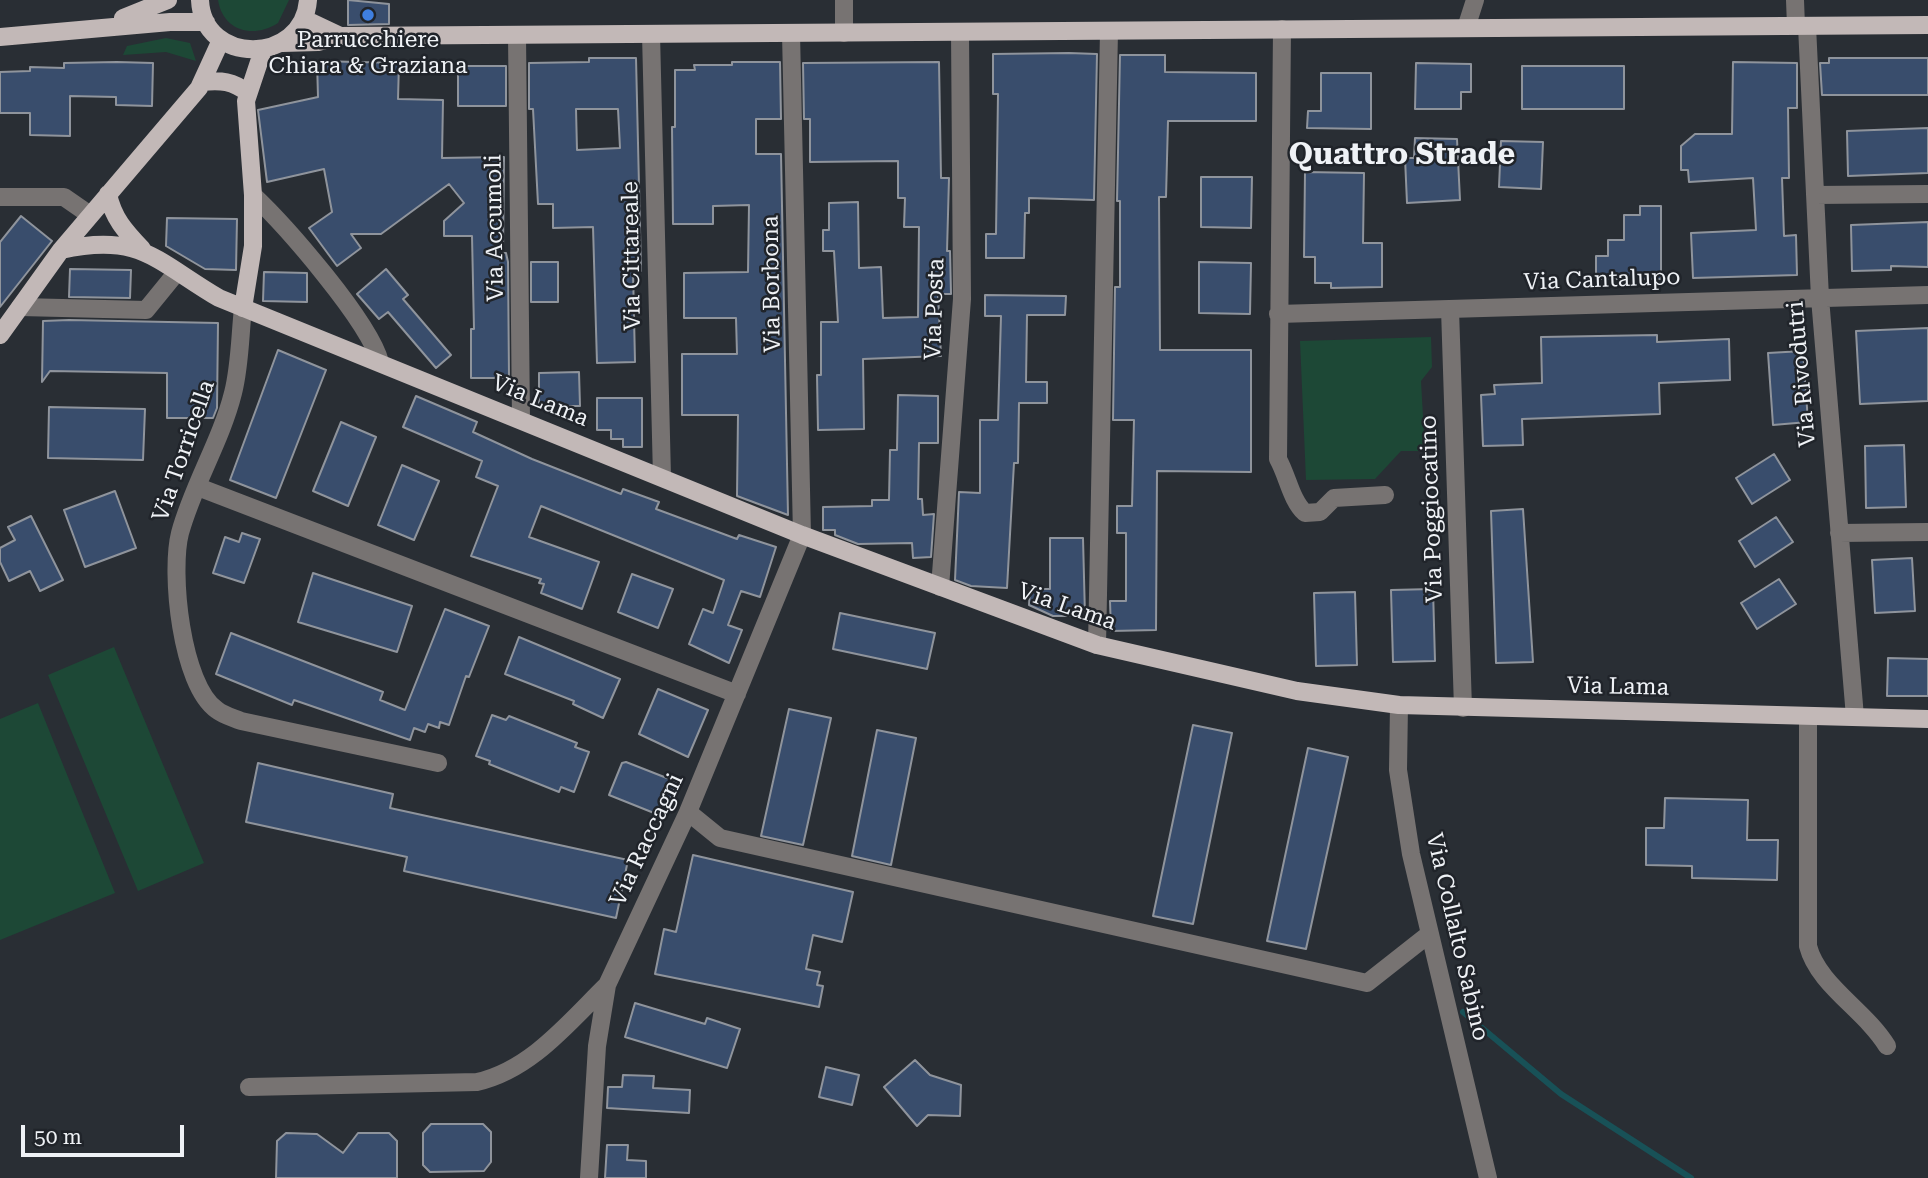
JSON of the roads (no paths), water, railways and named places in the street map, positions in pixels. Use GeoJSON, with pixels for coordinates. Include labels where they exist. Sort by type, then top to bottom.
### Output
{"type":"FeatureCollection","features":[{"type":"Feature","properties":{"kind":"main road"},"geometry":{"type":"LineString","coordinates":[[91,29],[168,0]]}},
{"type":"Feature","properties":{"kind":"main road"},"geometry":{"type":"LineString","coordinates":[[200,0],[206,22],[221,40],[234,47],[263,50],[282,43],[295,33],[303,19],[308,0]]}},
{"type":"Feature","properties":{"kind":"main road"},"geometry":{"type":"LineString","coordinates":[[303,19],[340,36]]}},
{"type":"Feature","properties":{"kind":"main road"},"geometry":{"type":"LineString","coordinates":[[0,37],[170,22],[206,22]]}},
{"type":"Feature","properties":{"kind":"main road"},"geometry":{"type":"LineString","coordinates":[[282,43],[318,42],[340,36],[1928,25]]}},
{"type":"Feature","properties":{"kind":"main road"},"geometry":{"type":"LineString","coordinates":[[0,335],[61,250],[178,114],[202,82],[221,40]]}},
{"type":"Feature","properties":{"kind":"main road"},"geometry":{"type":"LineString","coordinates":[[243,307],[251,275],[253,194],[246,101],[263,50]]}},
{"type":"Feature","properties":{"kind":"main road"},"geometry":{"type":"LineString","coordinates":[[202,82],[221,80],[237,84],[248,93]]}},
{"type":"Feature","properties":{"kind":"main road"},"geometry":{"type":"LineString","coordinates":[[108,194],[111,211],[142,249]]}},
{"type":"Feature","properties":{"kind":"main road","name":"Via Lama"},"geometry":{"type":"LineString","coordinates":[[61,250],[105,244],[142,249],[219,298],[802,535],[1097,646],[1297,691],[1399,705],[1928,719]]}},
{"type":"Feature","properties":{"kind":"street"},"geometry":{"type":"LineString","coordinates":[[844,0],[844,33]]}},
{"type":"Feature","properties":{"kind":"street"},"geometry":{"type":"LineString","coordinates":[[1466,28],[1475,0]]}},
{"type":"Feature","properties":{"kind":"street","name":"Via Rivodutri"},"geometry":{"type":"LineString","coordinates":[[1796,0],[1801,26],[1815,195],[1820,298],[1855,717]]}},
{"type":"Feature","properties":{"kind":"street"},"geometry":{"type":"LineString","coordinates":[[1282,30],[1278,459],[1291,482],[1295,503],[1305,513],[1320,512],[1334,498],[1385,495]]}},
{"type":"Feature","properties":{"kind":"street"},"geometry":{"type":"LineString","coordinates":[[1097,646],[1109,31]]}},
{"type":"Feature","properties":{"kind":"street","name":"Via Posta"},"geometry":{"type":"LineString","coordinates":[[940,587],[962,299],[960,32]]}},
{"type":"Feature","properties":{"kind":"street","name":"Via Borbona"},"geometry":{"type":"LineString","coordinates":[[792,33],[802,535]]}},
{"type":"Feature","properties":{"kind":"street","name":"Via Cittareale"},"geometry":{"type":"LineString","coordinates":[[651,34],[662,477]]}},
{"type":"Feature","properties":{"kind":"street","name":"Via Accumoli"},"geometry":{"type":"LineString","coordinates":[[517,35],[521,420]]}},
{"type":"Feature","properties":{"kind":"street"},"geometry":{"type":"LineString","coordinates":[[253,194],[280,221],[369,335],[380,362]]}},
{"type":"Feature","properties":{"kind":"street"},"geometry":{"type":"LineString","coordinates":[[1815,195],[1928,194]]}},
{"type":"Feature","properties":{"kind":"street"},"geometry":{"type":"LineString","coordinates":[[0,197],[64,197],[90,215]]}},
{"type":"Feature","properties":{"kind":"street"},"geometry":{"type":"LineString","coordinates":[[20,307],[146,310],[177,272]]}},
{"type":"Feature","properties":{"kind":"street","name":"Via Cantalupo"},"geometry":{"type":"LineString","coordinates":[[1278,314],[1928,295]]}},
{"type":"Feature","properties":{"kind":"street","name":"Via Torricella"},"geometry":{"type":"LineString","coordinates":[[243,307],[234,392],[180,533],[176,563],[191,669],[201,691],[216,710],[241,721],[438,763]]}},
{"type":"Feature","properties":{"kind":"street","name":"Via Poggiocatino"},"geometry":{"type":"LineString","coordinates":[[1450,309],[1464,708]]}},
{"type":"Feature","properties":{"kind":"street"},"geometry":{"type":"LineString","coordinates":[[198,487],[737,694]]}},
{"type":"Feature","properties":{"kind":"street"},"geometry":{"type":"LineString","coordinates":[[1839,533],[1928,532]]}},
{"type":"Feature","properties":{"kind":"street","name":"Via Raccagni"},"geometry":{"type":"LineString","coordinates":[[589,1178],[597,1046],[607,985],[688,813],[802,535]]}},
{"type":"Feature","properties":{"kind":"street","name":"Via Collalto Sabino"},"geometry":{"type":"LineString","coordinates":[[1399,705],[1398,770],[1428,935],[1488,1178]]}},
{"type":"Feature","properties":{"kind":"street"},"geometry":{"type":"LineString","coordinates":[[1808,716],[1808,946],[1819,972],[1867,1017],[1888,1046]]}},
{"type":"Feature","properties":{"kind":"street"},"geometry":{"type":"LineString","coordinates":[[688,813],[720,838],[1367,983],[1428,935]]}},
{"type":"Feature","properties":{"kind":"street"},"geometry":{"type":"LineString","coordinates":[[249,1087],[477,1082],[500,1077],[518,1067],[555,1036],[607,985]]}},
{"type":"Feature","properties":{"kind":"waterway"},"geometry":{"type":"LineString","coordinates":[[1463,1012],[1561,1094],[1691,1178]]}},
{"type":"Feature","properties":{"kind":"place","name":"Parrucchiere Chiara & Graziana"},"geometry":{"type":"Point","coordinates":[368,15]}},
{"type":"Feature","properties":{"kind":"district","name":"Quattro Strade"},"geometry":{"type":"Point","coordinates":[1402,155]}}]}
